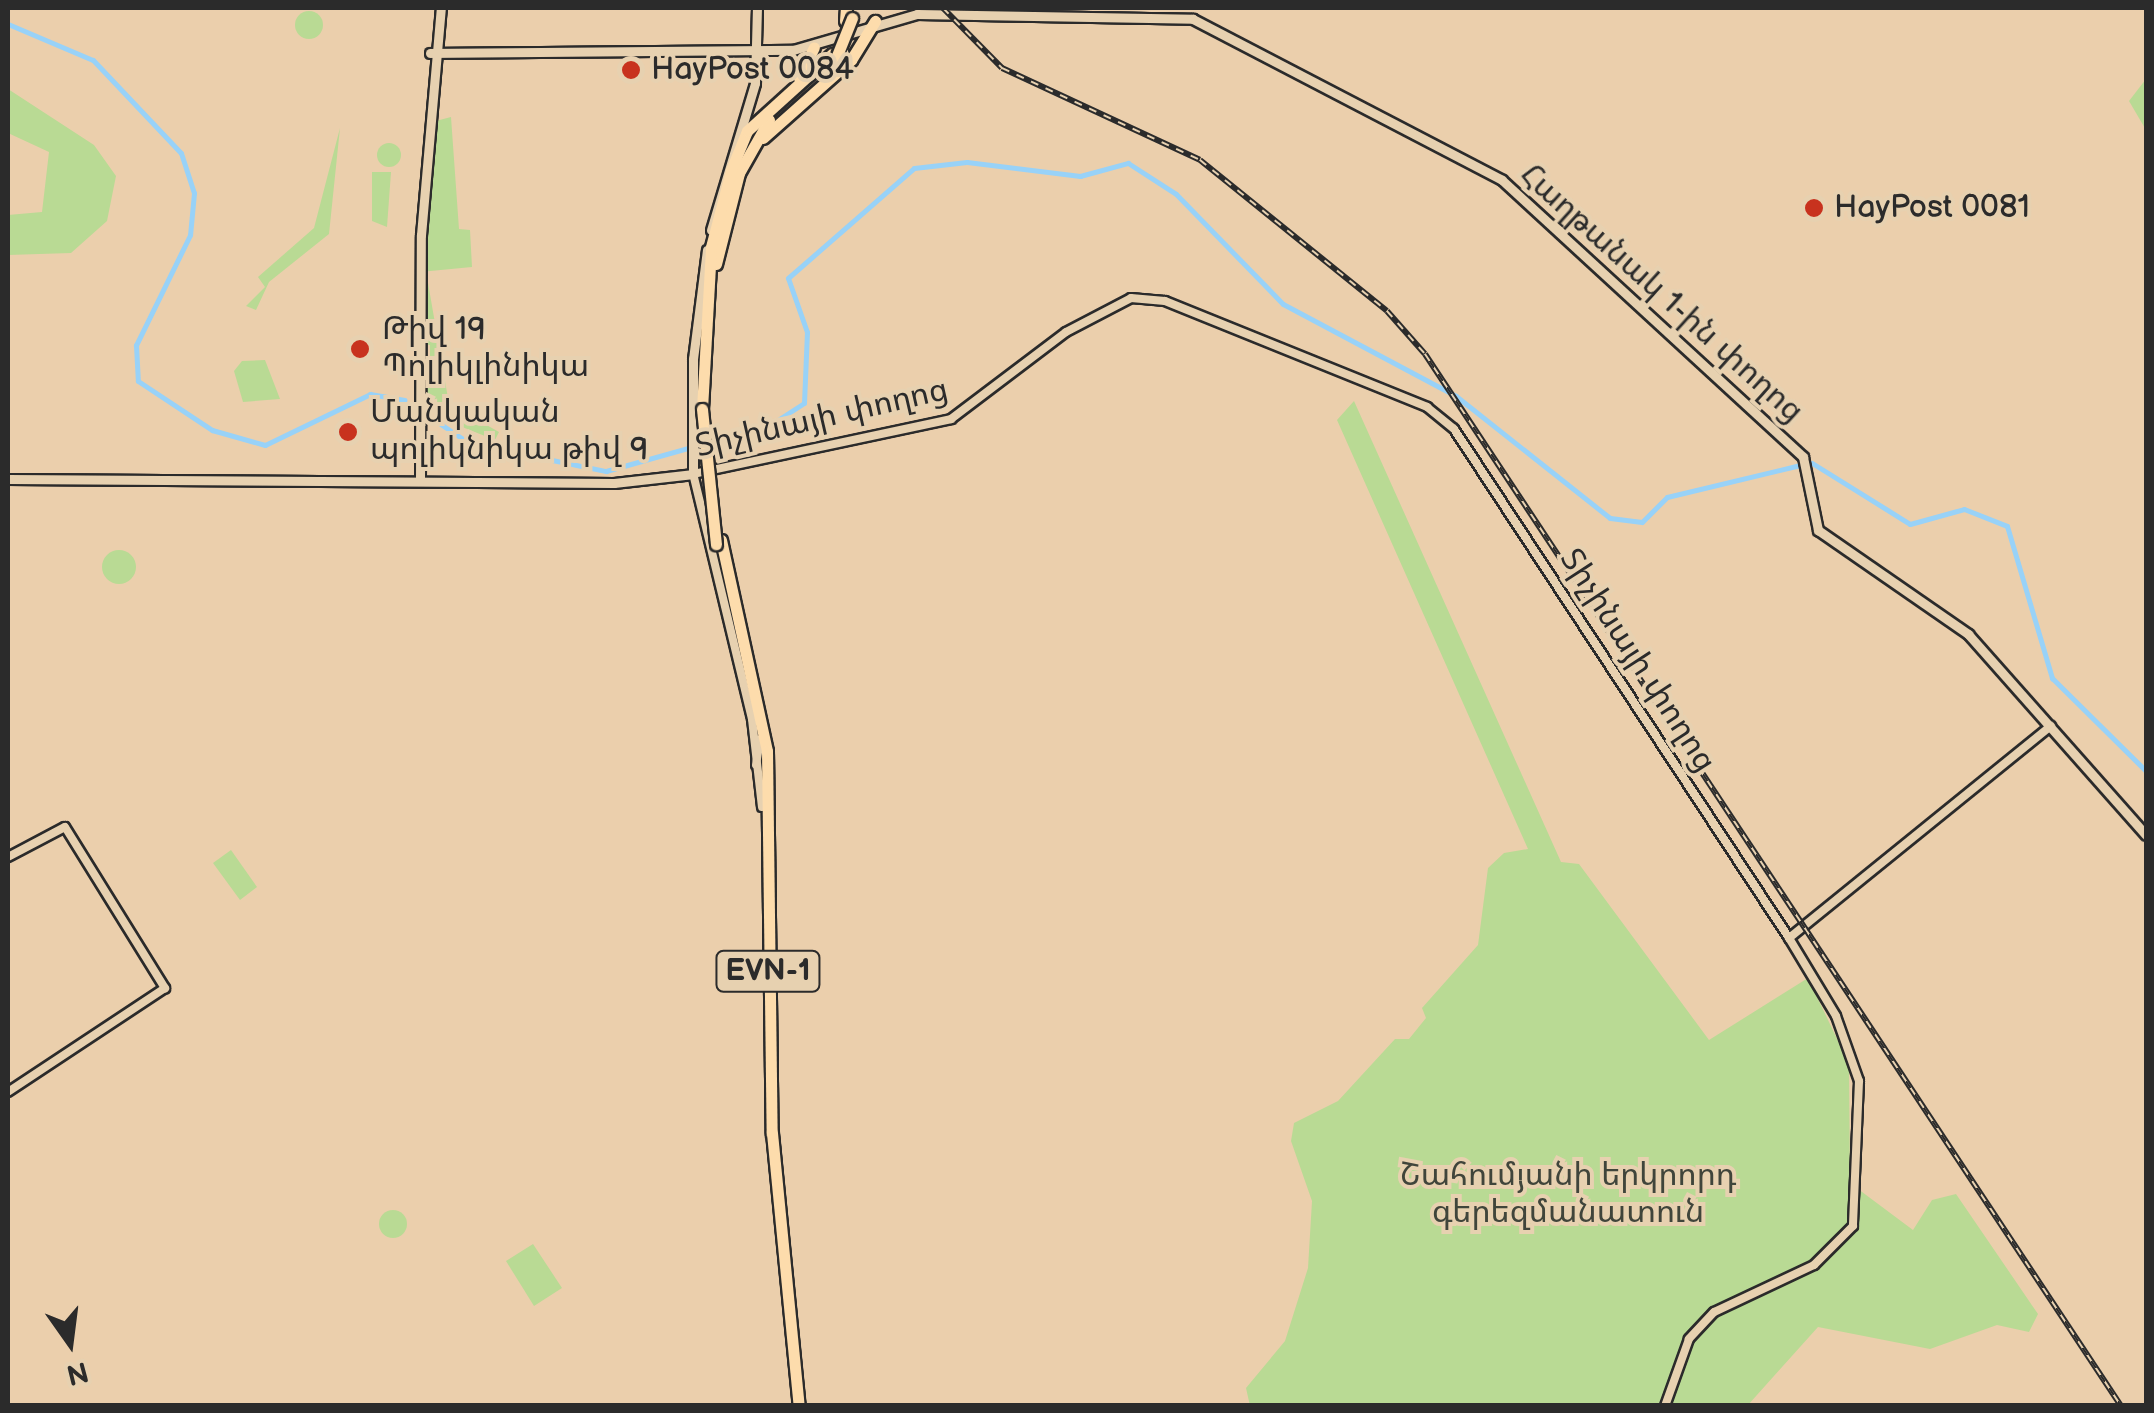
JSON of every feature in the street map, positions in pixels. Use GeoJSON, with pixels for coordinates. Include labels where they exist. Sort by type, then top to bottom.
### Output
{"type":"FeatureCollection","features":[{"type":"Feature","properties":{"kind":"highway"},"geometry":{"type":"LineString","coordinates":[[716,264],[742,165],[768,120],[834,56],[849,14]]}},
{"type":"Feature","properties":{"kind":"highway"},"geometry":{"type":"LineString","coordinates":[[742,165],[760,142],[851,60],[875,21]]}},
{"type":"Feature","properties":{"kind":"highway"},"geometry":{"type":"LineString","coordinates":[[710,243],[747,132],[803,74],[814,47]]}},
{"type":"Feature","properties":{"kind":"highway"},"geometry":{"type":"LineString","coordinates":[[747,132],[834,56]]}},
{"type":"Feature","properties":{"kind":"highway","name":"EVN-1"},"geometry":{"type":"LineString","coordinates":[[704,409],[716,264],[710,243]]}},
{"type":"Feature","properties":{"kind":"highway","name":"EVN-1"},"geometry":{"type":"LineString","coordinates":[[710,243],[704,409],[718,542],[760,739],[766,1130],[796,1406]]}},
{"type":"Feature","properties":{"kind":"highway","name":"EVN-1"},"geometry":{"type":"LineString","coordinates":[[718,542],[767,752],[773,1150],[796,1406]]}},
{"type":"Feature","properties":{"kind":"main road"},"geometry":{"type":"LineString","coordinates":[[417,480],[418,276],[426,127],[438,8]]}},
{"type":"Feature","properties":{"kind":"main road","name":"EVN-1"},"geometry":{"type":"LineString","coordinates":[[710,243],[762,52],[756,8]]}},
{"type":"Feature","properties":{"kind":"main road","name":"Հաղթանակ 1-ին փողոց"},"geometry":{"type":"LineString","coordinates":[[875,21],[1180,15],[1502,180],[1803,457],[1818,530],[1968,634],[2146,835]]}},
{"type":"Feature","properties":{"kind":"main road"},"geometry":{"type":"LineString","coordinates":[[433,51],[762,52],[814,47],[875,21]]}},
{"type":"Feature","properties":{"kind":"main road"},"geometry":{"type":"LineString","coordinates":[[693,474],[691,438],[710,243]]}},
{"type":"Feature","properties":{"kind":"main road","name":"Տիչինայի փողոց"},"geometry":{"type":"LineString","coordinates":[[8,480],[614,483],[693,474]]}},
{"type":"Feature","properties":{"kind":"street","name":"Տիչինայի փողոց"},"geometry":{"type":"LineString","coordinates":[[693,474],[951,419],[1066,332],[1131,298],[1165,301],[1369,378],[1454,430],[1789,938],[1836,1016],[1859,1081],[1853,1226],[1814,1265],[1714,1312],[1689,1338],[1666,1406]]}},
{"type":"Feature","properties":{"kind":"street"},"geometry":{"type":"LineString","coordinates":[[693,474],[752,719],[753,768],[762,807]]}},
{"type":"Feature","properties":{"kind":"street"},"geometry":{"type":"LineString","coordinates":[[1789,938],[2051,726]]}},
{"type":"Feature","properties":{"kind":"street"},"geometry":{"type":"LineString","coordinates":[[753,768],[760,739]]}},
{"type":"Feature","properties":{"kind":"street"},"geometry":{"type":"LineString","coordinates":[[8,858],[66,826],[165,988],[8,1092]]}},
{"type":"Feature","properties":{"kind":"green space"},"geometry":{"type":"Polygon","coordinates":[[[309,11],[319,15],[323,25],[319,35],[309,39],[299,35],[295,25],[299,15],[309,11]]]}},
{"type":"Feature","properties":{"kind":"green space"},"geometry":{"type":"Polygon","coordinates":[[[2146,79],[2146,130],[2129,101],[2146,79]]]}},
{"type":"Feature","properties":{"kind":"green space"},"geometry":{"type":"Polygon","coordinates":[[[8,89],[94,145],[116,176],[107,221],[71,253],[8,255],[8,215],[42,212],[49,152],[8,133],[8,89]]]}},
{"type":"Feature","properties":{"kind":"green space"},"geometry":{"type":"Polygon","coordinates":[[[451,117],[459,229],[470,230],[472,267],[420,272],[432,122],[451,117]]]}},
{"type":"Feature","properties":{"kind":"green space"},"geometry":{"type":"Polygon","coordinates":[[[340,128],[329,234],[269,282],[256,310],[246,306],[265,287],[258,277],[314,228],[340,128]]]}},
{"type":"Feature","properties":{"kind":"green space"},"geometry":{"type":"Polygon","coordinates":[[[389,143],[398,146],[398,164],[389,167],[380,164],[377,155],[380,146],[389,143]]]}},
{"type":"Feature","properties":{"kind":"green space"},"geometry":{"type":"Polygon","coordinates":[[[372,172],[391,172],[387,227],[372,221],[372,172]]]}},
{"type":"Feature","properties":{"kind":"green space"},"geometry":{"type":"Polygon","coordinates":[[[419,277],[427,277],[449,404],[499,432],[495,440],[447,421],[422,394],[419,358],[430,358],[430,345],[419,344],[419,277]]]}},
{"type":"Feature","properties":{"kind":"green space"},"geometry":{"type":"Polygon","coordinates":[[[265,360],[280,399],[243,402],[234,371],[242,361],[265,360]]]}},
{"type":"Feature","properties":{"kind":"green space","name":"Շահումյանի երկրորդ գերեզմանատուն"},"geometry":{"type":"Polygon","coordinates":[[[1354,401],[1561,862],[1579,864],[1709,1040],[1808,978],[1849,1064],[1850,1183],[1913,1230],[1932,1200],[1956,1194],[2038,1314],[2029,1332],[1997,1325],[1930,1349],[1818,1327],[1748,1405],[1250,1406],[1246,1388],[1285,1341],[1308,1268],[1312,1201],[1291,1141],[1294,1123],[1338,1101],[1395,1039],[1409,1039],[1426,1018],[1422,1008],[1478,945],[1488,868],[1504,853],[1528,849],[1337,420],[1354,401]]]}},
{"type":"Feature","properties":{"kind":"green space"},"geometry":{"type":"Polygon","coordinates":[[[119,550],[131,555],[136,567],[131,579],[119,584],[107,579],[102,567],[107,555],[119,550]]]}},
{"type":"Feature","properties":{"kind":"green space"},"geometry":{"type":"Polygon","coordinates":[[[231,850],[257,887],[240,900],[213,863],[231,850]]]}},
{"type":"Feature","properties":{"kind":"green space"},"geometry":{"type":"Polygon","coordinates":[[[393,1210],[403,1214],[407,1224],[403,1234],[393,1238],[383,1234],[379,1224],[383,1214],[393,1210]]]}},
{"type":"Feature","properties":{"kind":"green space"},"geometry":{"type":"Polygon","coordinates":[[[533,1244],[562,1288],[534,1306],[506,1261],[533,1244]]]}},
{"type":"Feature","properties":{"kind":"waterway"},"geometry":{"type":"LineString","coordinates":[[8,24],[93,60],[181,153],[194,193],[190,235],[136,345],[138,381],[212,430],[265,445],[370,394],[404,400]]}},
{"type":"Feature","properties":{"kind":"waterway"},"geometry":{"type":"LineString","coordinates":[[424,413],[469,443],[606,471],[770,425],[804,403],[807,332],[788,278],[914,168],[967,162],[1080,176],[1128,163],[1176,194],[1283,304],[1456,396],[1610,518],[1642,522],[1667,497],[1800,465]]}},
{"type":"Feature","properties":{"kind":"waterway"},"geometry":{"type":"LineString","coordinates":[[1812,463],[1910,524],[1964,509],[2007,526],[2052,678],[2146,771]]}},
{"type":"Feature","properties":{"kind":"railway"},"geometry":{"type":"LineString","coordinates":[[943,8],[1002,68],[1200,160],[1387,311],[1425,354],[2121,1406]]}},
{"type":"Feature","properties":{"kind":"place","name":"HayPost 0084"},"geometry":{"type":"Point","coordinates":[631,70]}},
{"type":"Feature","properties":{"kind":"place","name":"HayPost 0081"},"geometry":{"type":"Point","coordinates":[1814,208]}},
{"type":"Feature","properties":{"kind":"place","name":"Թիվ 19 Պոլիկլինիկա"},"geometry":{"type":"Point","coordinates":[360,349]}},
{"type":"Feature","properties":{"kind":"place","name":"Մանկական պոլիկնիկա թիվ 9"},"geometry":{"type":"Point","coordinates":[348,432]}}]}
